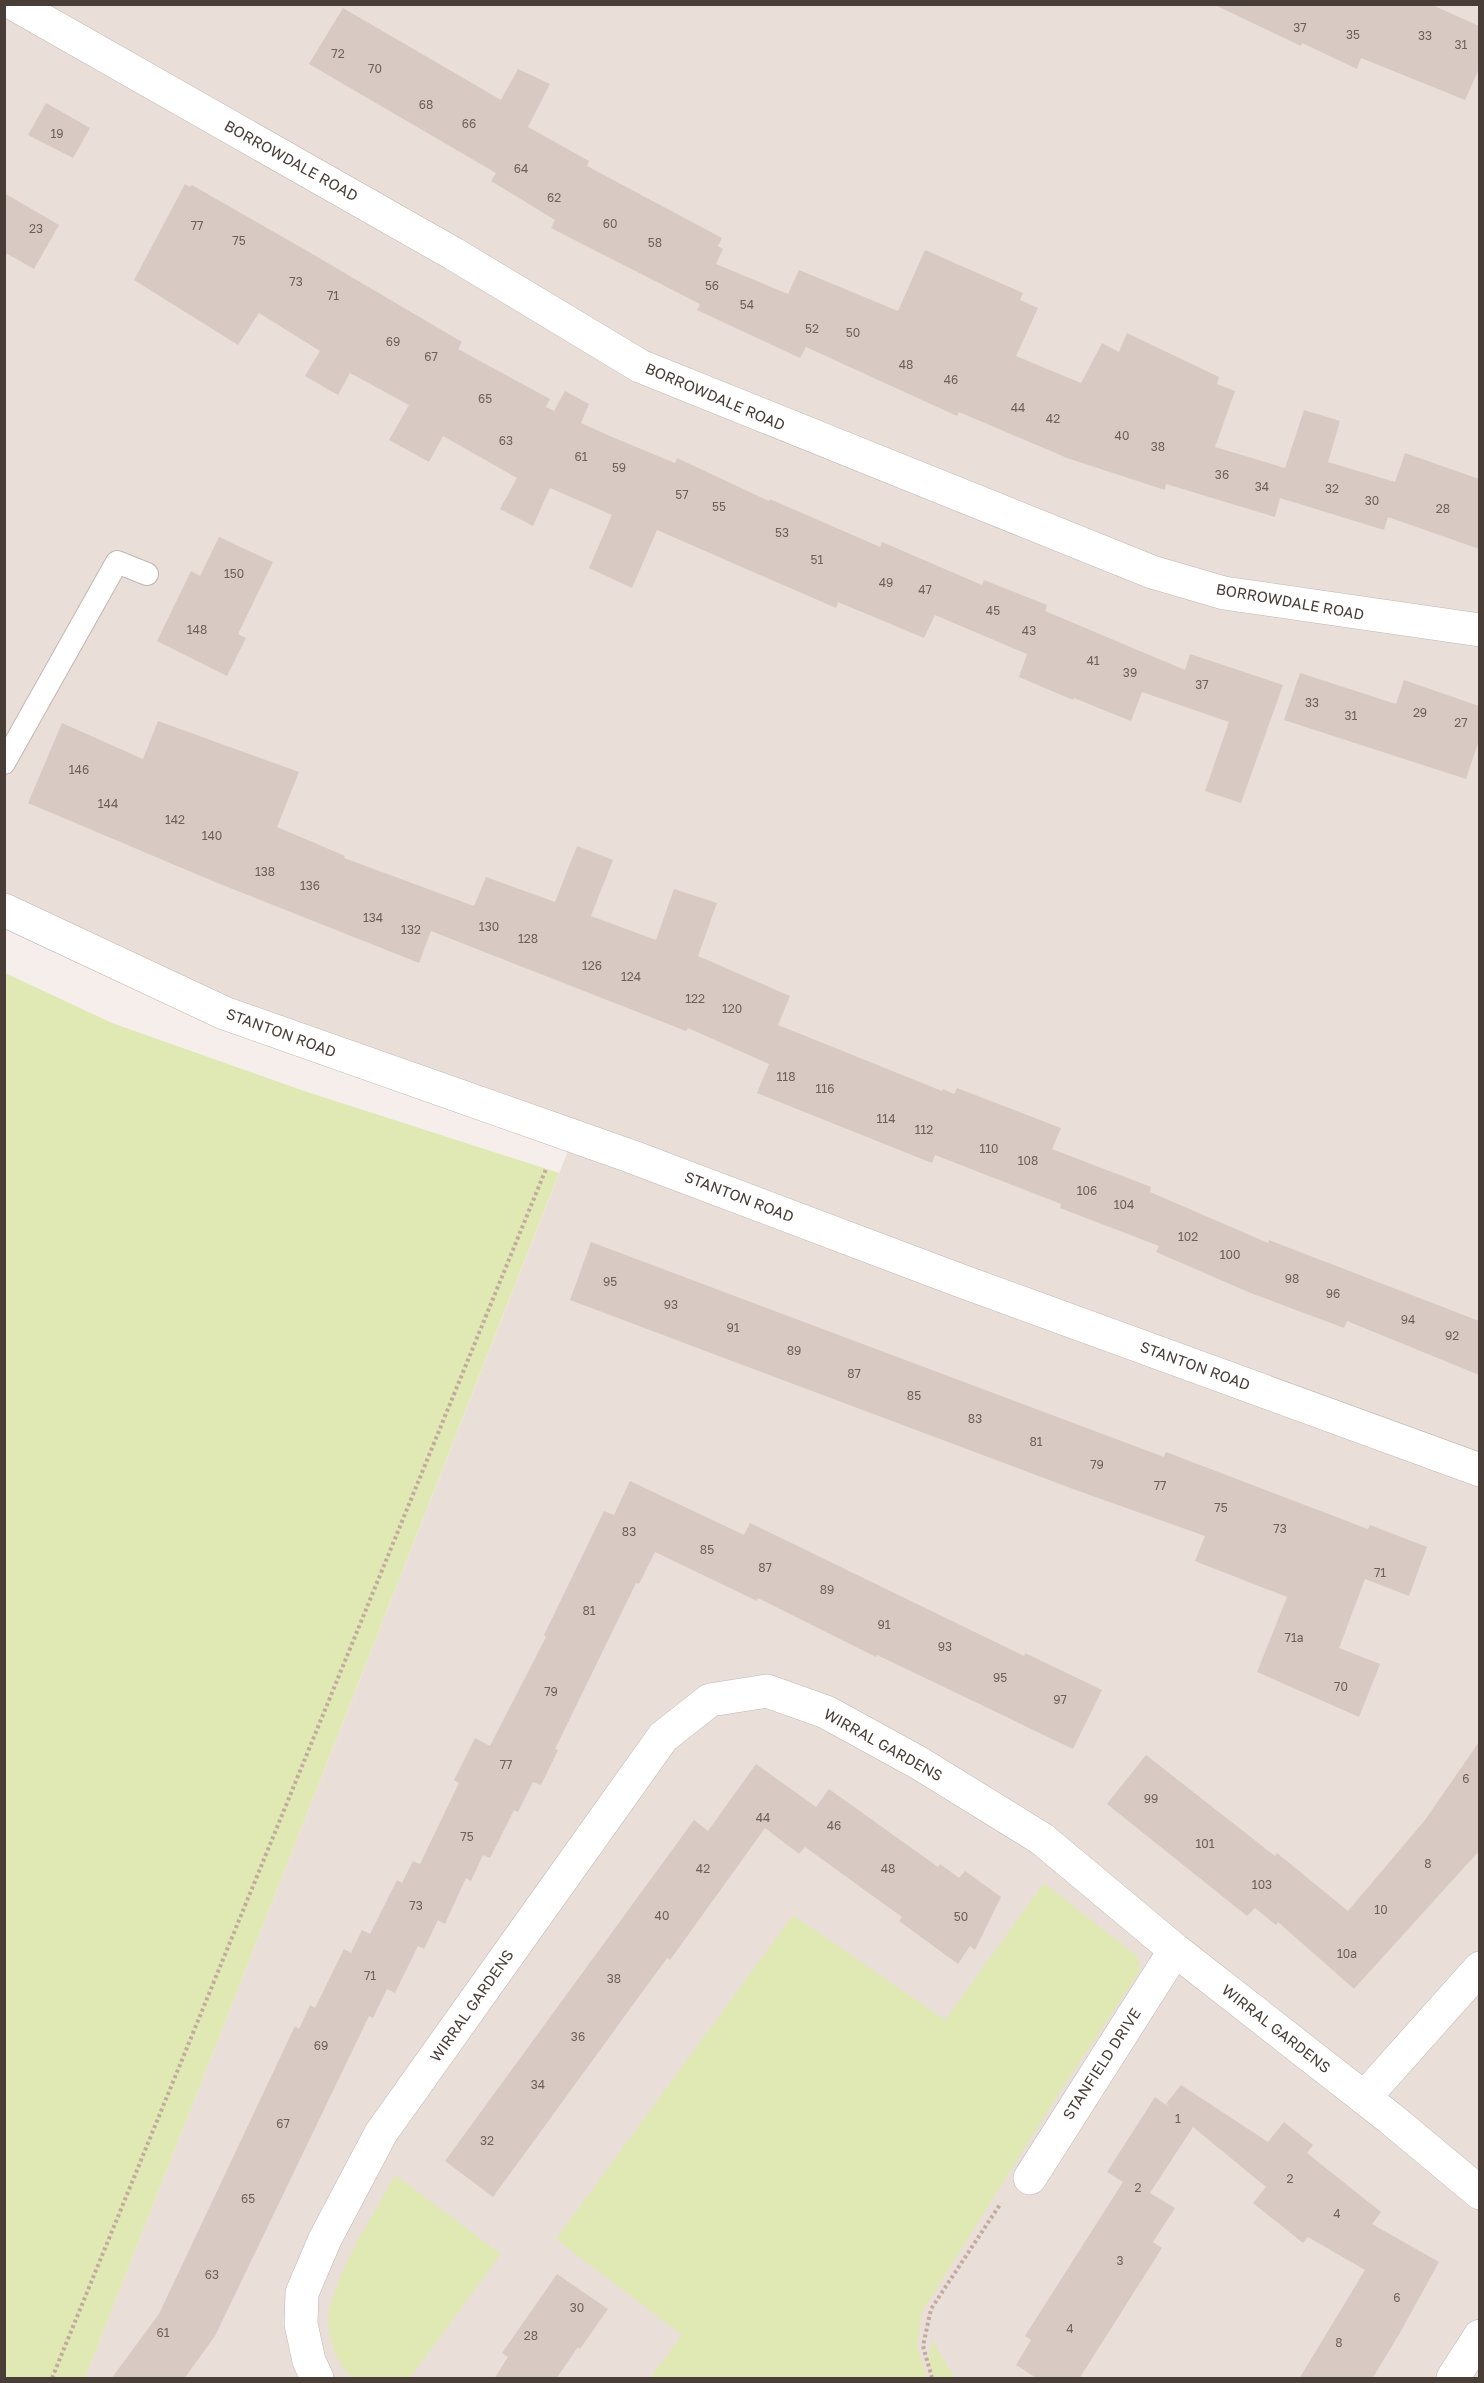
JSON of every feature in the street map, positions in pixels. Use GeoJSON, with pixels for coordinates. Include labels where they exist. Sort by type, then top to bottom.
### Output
{"type":"FeatureCollection","features":[{"type":"Feature","properties":{"kind":"street"},"geometry":{"type":"LineString","coordinates":[[4,16],[12,4]]}},
{"type":"Feature","properties":{"kind":"street","name":"BORROWDALE ROAD"},"geometry":{"type":"LineString","coordinates":[[12,4],[454,254],[640,366],[1152,572],[1224,593],[1479,630]]}},
{"type":"Feature","properties":{"kind":"street","name":"STANTON ROAD"},"geometry":{"type":"LineString","coordinates":[[4,910],[224,1013],[561,1132],[1479,1470]]}},
{"type":"Feature","properties":{"kind":"street","name":"WIRRAL GARDENS"},"geometry":{"type":"LineString","coordinates":[[317,2379],[309,2361],[301,2324],[302,2293],[325,2239],[381,2133],[663,1737],[710,1700],[767,1691],[826,1712],[919,1763],[1042,1839],[1175,1950],[1364,2098],[1479,2193]]}},
{"type":"Feature","properties":{"kind":"street","name":"STANFIELD DRIVE"},"geometry":{"type":"LineString","coordinates":[[1030,2178],[1175,1950]]}},
{"type":"Feature","properties":{"kind":"street"},"geometry":{"type":"LineString","coordinates":[[1364,2098],[1479,1968]]}},
{"type":"Feature","properties":{"kind":"street"},"geometry":{"type":"LineString","coordinates":[[1453,2379],[1479,2336]]}},
{"type":"Feature","properties":{"kind":"lane"},"geometry":{"type":"LineString","coordinates":[[4,763],[117,562],[147,574]]}},
{"type":"Feature","properties":{"kind":"path"},"geometry":{"type":"LineString","coordinates":[[52,2379],[561,1132]]}},
{"type":"Feature","properties":{"kind":"path"},"geometry":{"type":"LineString","coordinates":[[932,2379],[923,2346],[932,2309],[1012,2185],[1030,2178]]}},
{"type":"Feature","properties":{"kind":"shaded area"},"geometry":{"type":"Polygon","coordinates":[[[4,5],[1479,5],[1479,2378],[85,2378],[575,1133],[236,1014],[5,905],[4,5]]]}},
{"type":"Feature","properties":{"kind":"green space"},"geometry":{"type":"Polygon","coordinates":[[[5,973],[112,1023],[304,1091],[559,1173],[85,2378],[5,2378],[5,973]]]}},
{"type":"Feature","properties":{"kind":"green space"},"geometry":{"type":"Polygon","coordinates":[[[1044,1883],[1138,1957],[1140,1971],[1059,2093],[922,2312],[917,2345],[927,2378],[650,2378],[682,2335],[556,2239],[793,1915],[945,2020],[1044,1883]]]}},
{"type":"Feature","properties":{"kind":"green space"},"geometry":{"type":"Polygon","coordinates":[[[395,2175],[501,2254],[410,2378],[352,2378],[341,2364],[332,2346],[329,2326],[330,2307],[342,2272],[395,2175]]]}},
{"type":"Feature","properties":{"kind":"green space"},"geometry":{"type":"Polygon","coordinates":[[[932,2340],[955,2378],[933,2378],[928,2360],[932,2340]]]}},
{"type":"Feature","properties":{"kind":"building"},"geometry":{"type":"Polygon","coordinates":[[[1213,4],[1430,4],[1479,26],[1479,69],[1465,100],[1361,58],[1357,69],[1302,43],[1301,46],[1213,4]]]}},
{"type":"Feature","properties":{"kind":"building"},"geometry":{"type":"Polygon","coordinates":[[[343,8],[501,100],[518,69],[550,84],[528,127],[589,161],[587,166],[722,238],[718,246],[723,249],[716,264],[788,294],[799,270],[898,311],[925,250],[1023,293],[1020,300],[1038,308],[1016,356],[1081,383],[1102,343],[1119,352],[1127,333],[1219,377],[1217,384],[1235,391],[1215,447],[1285,468],[1304,410],[1340,421],[1328,462],[1395,482],[1405,453],[1479,479],[1479,549],[1388,517],[1384,530],[1280,498],[1275,517],[1166,484],[1165,490],[1067,458],[959,412],[957,416],[806,347],[800,358],[697,310],[700,304],[551,228],[555,220],[491,181],[496,173],[309,64],[343,8]]]}},
{"type":"Feature","properties":{"kind":"building"},"geometry":{"type":"Polygon","coordinates":[[[46,103],[90,128],[73,158],[28,135],[46,103]]]}},
{"type":"Feature","properties":{"kind":"building"},"geometry":{"type":"Polygon","coordinates":[[[185,184],[190,187],[192,185],[462,342],[458,349],[550,399],[546,407],[554,411],[565,391],[589,404],[581,423],[675,463],[677,458],[769,501],[770,499],[880,547],[882,542],[982,585],[984,580],[1047,605],[1045,611],[1185,670],[1190,654],[1283,685],[1241,803],[1205,791],[1229,722],[1142,692],[1131,721],[1074,698],[1073,700],[1019,677],[1027,654],[935,615],[924,638],[838,602],[836,608],[657,530],[632,588],[589,568],[612,515],[550,488],[533,526],[500,509],[517,478],[443,436],[429,462],[389,440],[409,405],[350,373],[338,395],[305,376],[320,351],[259,313],[238,345],[134,280],[185,184]]]}},
{"type":"Feature","properties":{"kind":"building"},"geometry":{"type":"Polygon","coordinates":[[[4,193],[59,225],[34,269],[4,252],[4,193]]]}},
{"type":"Feature","properties":{"kind":"building"},"geometry":{"type":"Polygon","coordinates":[[[219,537],[273,562],[238,634],[246,638],[227,676],[157,641],[191,571],[200,576],[219,537]]]}},
{"type":"Feature","properties":{"kind":"building"},"geometry":{"type":"Polygon","coordinates":[[[1300,673],[1396,704],[1404,680],[1479,706],[1479,740],[1466,779],[1284,720],[1300,673]]]}},
{"type":"Feature","properties":{"kind":"building"},"geometry":{"type":"Polygon","coordinates":[[[158,721],[299,772],[277,827],[345,856],[344,858],[474,906],[486,877],[555,902],[577,846],[613,860],[591,916],[656,940],[674,889],[717,903],[698,956],[790,996],[778,1025],[942,1091],[943,1089],[954,1094],[957,1088],[1061,1128],[1052,1149],[1151,1187],[1150,1192],[1268,1243],[1269,1240],[1479,1321],[1479,1375],[1347,1321],[1344,1328],[1253,1294],[1156,1252],[1159,1246],[1060,1208],[1061,1204],[935,1155],[932,1163],[757,1093],[769,1064],[688,1028],[686,1031],[431,931],[419,963],[215,882],[28,803],[62,723],[143,759],[158,721]]]}},
{"type":"Feature","properties":{"kind":"building"},"geometry":{"type":"Polygon","coordinates":[[[591,1242],[1164,1457],[1166,1452],[1368,1529],[1370,1525],[1427,1547],[1409,1596],[1365,1579],[1339,1648],[1380,1664],[1359,1717],[1257,1672],[1287,1597],[1195,1561],[1205,1536],[1073,1489],[570,1300],[591,1242]]]}},
{"type":"Feature","properties":{"kind":"building"},"geometry":{"type":"Polygon","coordinates":[[[630,1481],[744,1535],[750,1523],[1024,1656],[1025,1653],[1102,1690],[1073,1749],[877,1655],[876,1657],[758,1598],[757,1601],[655,1552],[639,1584],[636,1583],[555,1749],[558,1750],[541,1785],[533,1782],[518,1812],[514,1810],[490,1858],[483,1855],[471,1881],[466,1878],[445,1924],[438,1920],[424,1949],[418,1946],[395,1993],[387,1989],[373,2018],[369,2016],[215,2336],[184,2379],[111,2379],[159,2314],[295,2026],[299,2029],[310,2005],[315,2008],[344,1949],[351,1953],[362,1930],[370,1934],[397,1880],[402,1883],[413,1861],[420,1864],[459,1783],[454,1780],[475,1738],[490,1746],[546,1637],[544,1635],[604,1511],[614,1515],[630,1481]]]}},
{"type":"Feature","properties":{"kind":"building"},"geometry":{"type":"Polygon","coordinates":[[[1479,1742],[1479,1851],[1354,1989],[1278,1922],[1276,1925],[1255,1908],[1247,1916],[1107,1804],[1146,1755],[1275,1856],[1277,1853],[1348,1911],[1425,1820],[1479,1742]]]}},
{"type":"Feature","properties":{"kind":"building"},"geometry":{"type":"Polygon","coordinates":[[[756,1764],[816,1807],[829,1789],[938,1867],[940,1864],[959,1878],[965,1871],[1001,1897],[975,1950],[970,1946],[958,1964],[899,1921],[902,1917],[805,1847],[799,1854],[765,1828],[670,1960],[667,1958],[493,2197],[445,2161],[694,1820],[708,1831],[756,1764]]]}},
{"type":"Feature","properties":{"kind":"building"},"geometry":{"type":"Polygon","coordinates":[[[1181,2085],[1268,2142],[1284,2122],[1313,2145],[1307,2153],[1381,2212],[1372,2224],[1439,2262],[1372,2379],[1299,2379],[1365,2270],[1308,2237],[1303,2243],[1253,2203],[1266,2187],[1193,2127],[1150,2193],[1175,2208],[1153,2242],[1162,2248],[1079,2379],[1038,2379],[1016,2365],[1031,2340],[1025,2336],[1123,2182],[1107,2172],[1155,2097],[1170,2108],[1166,2104],[1181,2085]]]}},
{"type":"Feature","properties":{"kind":"building"},"geometry":{"type":"Polygon","coordinates":[[[557,2274],[608,2309],[556,2379],[494,2379],[508,2357],[502,2353],[557,2274]]]}}]}
